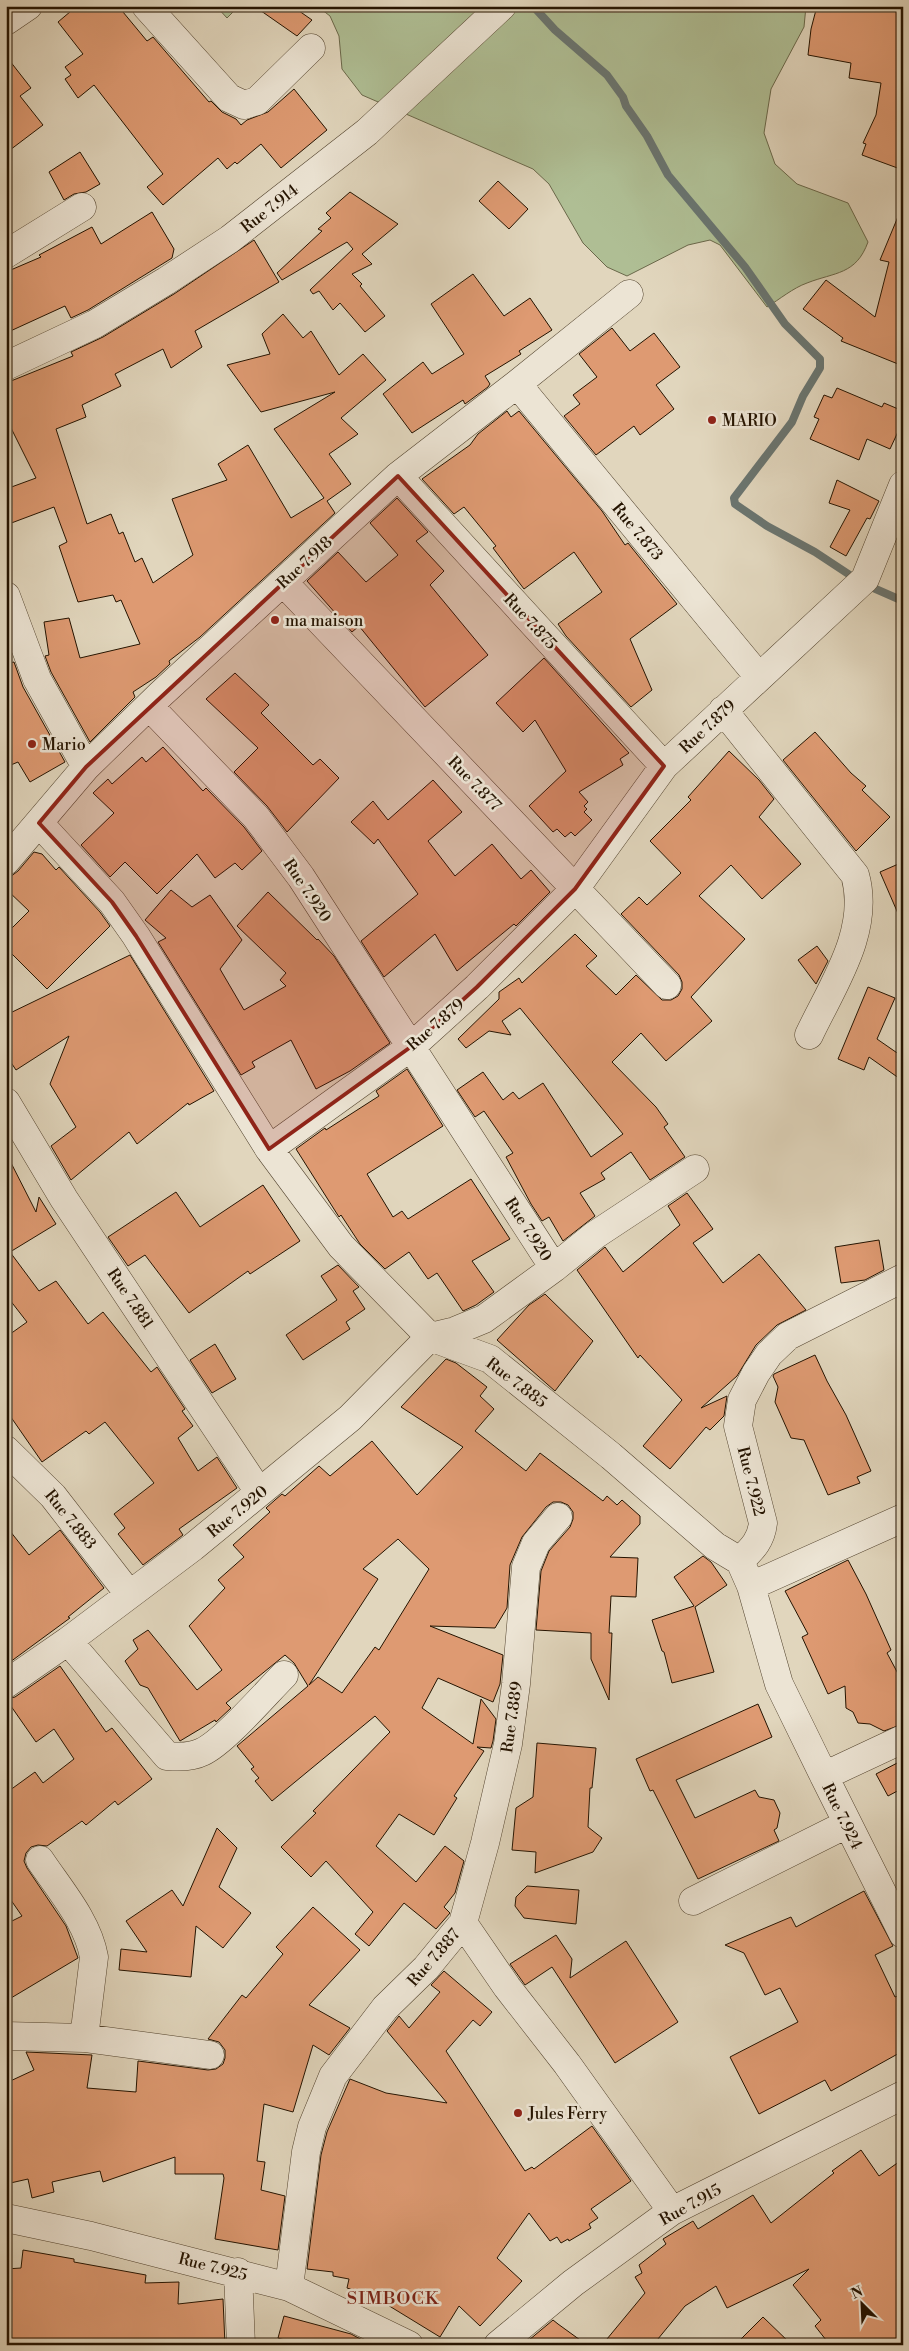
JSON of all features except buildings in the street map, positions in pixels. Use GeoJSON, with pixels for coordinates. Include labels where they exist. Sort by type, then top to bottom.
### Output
{"type":"FeatureCollection","features":[{"type":"Feature","properties":{"kind":"street"},"geometry":{"type":"LineString","coordinates":[[6,21],[28,6]]}},
{"type":"Feature","properties":{"kind":"street"},"geometry":{"type":"LineString","coordinates":[[146,6],[229,98],[244,105],[257,100],[311,48]]}},
{"type":"Feature","properties":{"kind":"street","name":"Rue 7.914"},"geometry":{"type":"LineString","coordinates":[[6,366],[95,324],[230,239],[367,132],[502,6]]}},
{"type":"Feature","properties":{"kind":"street"},"geometry":{"type":"LineString","coordinates":[[6,254],[82,207]]}},
{"type":"Feature","properties":{"kind":"street","name":"Rue 7.918"},"geometry":{"type":"LineString","coordinates":[[6,861],[86,767],[149,706],[398,476],[629,294]]}},
{"type":"Feature","properties":{"kind":"street","name":"Rue 7.873"},"geometry":{"type":"LineString","coordinates":[[517,384],[759,677]]}},
{"type":"Feature","properties":{"kind":"street","name":"Rue 7.875"},"geometry":{"type":"LineString","coordinates":[[398,476],[664,766]]}},
{"type":"Feature","properties":{"kind":"street","name":"Rue 7.879"},"geometry":{"type":"LineString","coordinates":[[269,1149],[412,1046],[477,987],[575,888],[664,766],[861,584],[903,485]]}},
{"type":"Feature","properties":{"kind":"street","name":"Rue 7.877"},"geometry":{"type":"LineString","coordinates":[[283,582],[667,985]]}},
{"type":"Feature","properties":{"kind":"street"},"geometry":{"type":"LineString","coordinates":[[6,596],[18,634],[38,679],[86,767]]}},
{"type":"Feature","properties":{"kind":"street","name":"Rue 7.920"},"geometry":{"type":"LineString","coordinates":[[6,1684],[68,1641],[193,1547],[350,1418],[430,1337],[455,1331],[484,1319],[554,1268],[301,877],[261,824],[229,787],[149,706]]}},
{"type":"Feature","properties":{"kind":"street"},"geometry":{"type":"LineString","coordinates":[[723,710],[855,875],[860,892],[860,914],[852,945],[809,1036]]}},
{"type":"Feature","properties":{"kind":"street"},"geometry":{"type":"LineString","coordinates":[[39,823],[112,902],[136,936],[269,1149]]}},
{"type":"Feature","properties":{"kind":"street","name":"Rue 7.881"},"geometry":{"type":"LineString","coordinates":[[6,1102],[64,1199],[260,1492]]}},
{"type":"Feature","properties":{"kind":"street","name":"Rue 7.885"},"geometry":{"type":"LineString","coordinates":[[269,1149],[341,1246],[430,1337],[490,1359],[611,1456],[715,1546],[740,1561]]}},
{"type":"Feature","properties":{"kind":"street"},"geometry":{"type":"LineString","coordinates":[[554,1268],[595,1235],[695,1169]]}},
{"type":"Feature","properties":{"kind":"street","name":"Rue 7.922"},"geometry":{"type":"LineString","coordinates":[[740,1561],[756,1545],[762,1534],[763,1523],[738,1426],[742,1400],[756,1373],[770,1354],[788,1336],[903,1278]]}},
{"type":"Feature","properties":{"kind":"street","name":"Rue 7.883"},"geometry":{"type":"LineString","coordinates":[[8,1453],[54,1496],[129,1594]]}},
{"type":"Feature","properties":{"kind":"street","name":"Rue 7.889"},"geometry":{"type":"LineString","coordinates":[[463,1922],[485,1843],[508,1744],[516,1684],[526,1567],[532,1550],[558,1516]]}},
{"type":"Feature","properties":{"kind":"street"},"geometry":{"type":"LineString","coordinates":[[750,1586],[903,1518]]}},
{"type":"Feature","properties":{"kind":"street"},"geometry":{"type":"LineString","coordinates":[[740,1561],[750,1586],[779,1684],[824,1776]]}},
{"type":"Feature","properties":{"kind":"street"},"geometry":{"type":"LineString","coordinates":[[68,1641],[167,1756],[184,1757],[202,1752],[221,1738],[284,1675]]}},
{"type":"Feature","properties":{"kind":"street","name":"Rue 7.924"},"geometry":{"type":"LineString","coordinates":[[903,1739],[824,1776],[903,1934]]}},
{"type":"Feature","properties":{"kind":"street"},"geometry":{"type":"LineString","coordinates":[[693,1901],[847,1824]]}},
{"type":"Feature","properties":{"kind":"street"},"geometry":{"type":"LineString","coordinates":[[40,1860],[87,1932],[92,1946],[94,1957],[84,2038]]}},
{"type":"Feature","properties":{"kind":"street","name":"Rue 7.887"},"geometry":{"type":"LineString","coordinates":[[289,2286],[306,2152],[312,2126],[334,2076],[385,2008],[426,1968],[463,1922],[507,1987],[566,2064],[672,2211]]}},
{"type":"Feature","properties":{"kind":"street"},"geometry":{"type":"LineString","coordinates":[[6,2036],[84,2038],[210,2055]]}},
{"type":"Feature","properties":{"kind":"street","name":"Rue 7.915"},"geometry":{"type":"LineString","coordinates":[[498,2345],[573,2283],[672,2211],[903,2095]]}},
{"type":"Feature","properties":{"kind":"street","name":"Rue 7.925"},"geometry":{"type":"LineString","coordinates":[[6,2218],[238,2272],[289,2286],[409,2345]]}},
{"type":"Feature","properties":{"kind":"street"},"geometry":{"type":"LineString","coordinates":[[238,2272],[241,2345]]}},
{"type":"Feature","properties":{"kind":"highlighted area"},"geometry":{"type":"Polygon","coordinates":[[[398,476],[664,766],[575,889],[477,987],[412,1046],[269,1149],[136,936],[112,902],[39,823],[86,767],[398,476]]]}},
{"type":"Feature","properties":{"kind":"green space"},"geometry":{"type":"Polygon","coordinates":[[[216,6],[239,6],[227,18],[216,6]]]}},
{"type":"Feature","properties":{"kind":"green space"},"geometry":{"type":"Polygon","coordinates":[[[317,6],[806,6],[804,27],[771,89],[764,133],[775,164],[797,184],[848,203],[868,242],[863,253],[851,267],[802,285],[767,307],[720,245],[710,240],[688,245],[627,276],[607,267],[583,243],[549,184],[533,169],[362,95],[342,69],[339,36],[330,16],[317,6]]]}},
{"type":"Feature","properties":{"kind":"waterway"},"geometry":{"type":"LineString","coordinates":[[533,6],[555,30],[607,75],[647,136],[668,175],[745,267],[785,324],[820,359],[820,368],[803,396],[792,422],[734,498],[735,504],[767,526],[815,552],[862,583],[903,601]]}},
{"type":"Feature","properties":{"kind":"place","name":"MARIO"},"geometry":{"type":"Point","coordinates":[712,420]}},
{"type":"Feature","properties":{"kind":"place","name":"ma maison"},"geometry":{"type":"Point","coordinates":[275,620]}},
{"type":"Feature","properties":{"kind":"place","name":"Mario"},"geometry":{"type":"Point","coordinates":[32,744]}},
{"type":"Feature","properties":{"kind":"place","name":"Jules Ferry"},"geometry":{"type":"Point","coordinates":[518,2113]}},
{"type":"Feature","properties":{"kind":"district","name":"SIMBOCK"},"geometry":{"type":"Point","coordinates":[393,2298]}}]}
